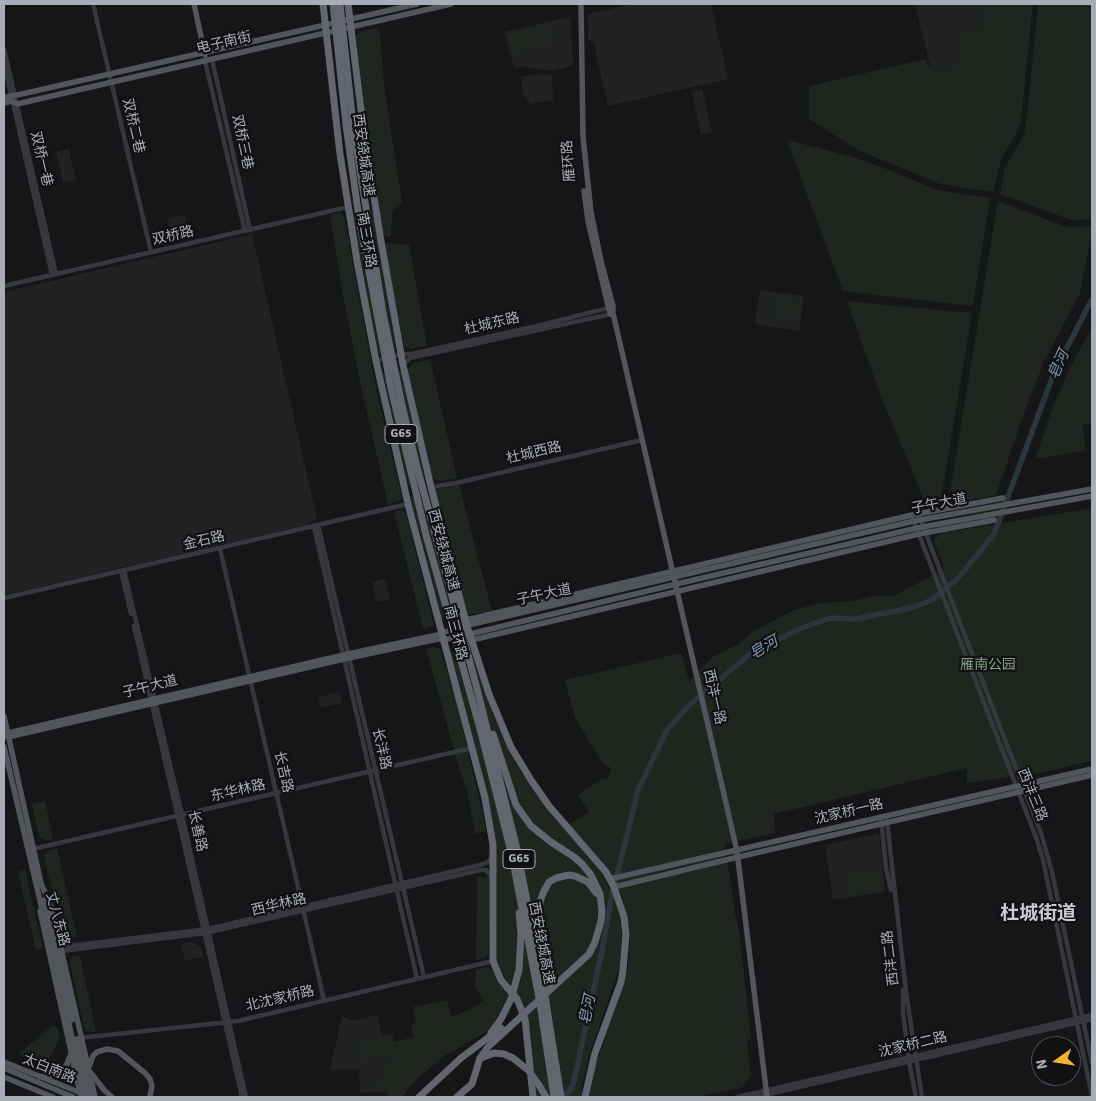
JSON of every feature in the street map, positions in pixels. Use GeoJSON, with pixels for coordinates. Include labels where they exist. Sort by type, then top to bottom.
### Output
{"type":"FeatureCollection","features":[{"type":"Feature","properties":{"kind":"highway","name":"南三环路"},"geometry":{"type":"LineString","coordinates":[[323,4],[348,207],[376,361],[408,504],[485,798],[493,855],[493,962],[501,980],[522,1008],[525,1019],[532,1097]]}},
{"type":"Feature","properties":{"kind":"highway","name":"西安绕城高速"},"geometry":{"type":"LineString","coordinates":[[332,4],[359,218],[391,388],[426,535],[479,725],[512,856],[540,1003],[554,1097]]}},
{"type":"Feature","properties":{"kind":"highway","name":"西安绕城高速"},"geometry":{"type":"LineString","coordinates":[[340,4],[354,133],[383,313],[418,471],[475,681],[516,845],[542,977],[561,1097]]}},
{"type":"Feature","properties":{"kind":"highway","name":"南三环路"},"geometry":{"type":"LineString","coordinates":[[348,4],[364,134],[403,365],[431,487],[471,637],[495,712],[522,766],[549,806],[606,872],[614,887],[624,917],[626,935],[623,970],[595,1053],[587,1097]]}},
{"type":"Feature","properties":{"kind":"highway"},"geometry":{"type":"LineString","coordinates":[[419,1097],[461,1058],[483,1043],[504,1024],[565,977],[589,954],[600,931],[602,903],[596,885],[582,864],[531,826],[516,805],[475,681]]}},
{"type":"Feature","properties":{"kind":"highway"},"geometry":{"type":"LineString","coordinates":[[504,1024],[516,983],[521,953],[521,934],[512,856]]}},
{"type":"Feature","properties":{"kind":"highway"},"geometry":{"type":"LineString","coordinates":[[457,1097],[472,1084],[480,1058],[504,1024],[548,987],[554,981],[577,961],[587,949],[593,937],[598,917],[596,893],[588,882],[575,876],[563,876],[549,882],[540,902],[539,915],[548,984],[549,994],[552,1039]]}},
{"type":"Feature","properties":{"kind":"highway"},"geometry":{"type":"LineString","coordinates":[[480,1058],[494,1053],[504,1054],[520,1063],[535,1079],[546,1097]]}},
{"type":"Feature","properties":{"kind":"main road"},"geometry":{"type":"LineString","coordinates":[[195,4],[208,60]]}},
{"type":"Feature","properties":{"kind":"main road","name":"电子南街"},"geometry":{"type":"LineString","coordinates":[[4,97],[14,99],[111,82],[208,60],[417,4]]}},
{"type":"Feature","properties":{"kind":"main road","name":"电子南街"},"geometry":{"type":"LineString","coordinates":[[350,23],[451,4]]}},
{"type":"Feature","properties":{"kind":"main road","name":"雁环路"},"geometry":{"type":"LineString","coordinates":[[580,4],[580,138],[585,205],[596,262],[611,307],[611,314]]}},
{"type":"Feature","properties":{"kind":"main road","name":"电子南街"},"geometry":{"type":"LineString","coordinates":[[4,103],[110,74],[207,52],[325,29]]}},
{"type":"Feature","properties":{"kind":"main road"},"geometry":{"type":"LineString","coordinates":[[348,207],[375,203]]}},
{"type":"Feature","properties":{"kind":"main road","name":"西沣一路"},"geometry":{"type":"LineString","coordinates":[[611,314],[736,854],[765,1095]]}},
{"type":"Feature","properties":{"kind":"main road","name":"子午大道"},"geometry":{"type":"LineString","coordinates":[[860,537],[916,517],[1092,489]]}},
{"type":"Feature","properties":{"kind":"main road","name":"子午大道"},"geometry":{"type":"LineString","coordinates":[[6,735],[437,635],[467,623],[860,537],[921,530],[1011,510],[1092,496]]}},
{"type":"Feature","properties":{"kind":"main road"},"geometry":{"type":"LineString","coordinates":[[672,578],[916,517],[1003,498]]}},
{"type":"Feature","properties":{"kind":"main road"},"geometry":{"type":"LineString","coordinates":[[471,637],[874,545],[921,530],[994,520]]}},
{"type":"Feature","properties":{"kind":"main road"},"geometry":{"type":"LineString","coordinates":[[860,537],[874,545]]}},
{"type":"Feature","properties":{"kind":"main road","name":"子午大道"},"geometry":{"type":"LineString","coordinates":[[346,656],[438,639],[471,637],[672,578]]}},
{"type":"Feature","properties":{"kind":"main road","name":"丈八东路"},"geometry":{"type":"LineString","coordinates":[[4,716],[6,735],[41,883],[86,1097]]}},
{"type":"Feature","properties":{"kind":"main road","name":"丈八东路"},"geometry":{"type":"LineString","coordinates":[[4,747],[36,887],[46,912],[89,1088],[93,1097]]}},
{"type":"Feature","properties":{"kind":"main road","name":"沈家桥一路"},"geometry":{"type":"LineString","coordinates":[[1020,789],[1092,769]]}},
{"type":"Feature","properties":{"kind":"main road","name":"沈家桥一路"},"geometry":{"type":"LineString","coordinates":[[610,879],[736,854],[1020,789],[1092,775]]}},
{"type":"Feature","properties":{"kind":"main road","name":"沈家桥一路"},"geometry":{"type":"LineString","coordinates":[[614,887],[736,854]]}},
{"type":"Feature","properties":{"kind":"main road","name":"丈八东路"},"geometry":{"type":"LineString","coordinates":[[41,883],[52,909],[62,949],[93,1097]]}},
{"type":"Feature","properties":{"kind":"main road"},"geometry":{"type":"LineString","coordinates":[[36,887],[80,1095]]}},
{"type":"Feature","properties":{"kind":"main road"},"geometry":{"type":"LineString","coordinates":[[89,1088],[88,1073],[93,1056],[102,1050],[112,1049],[122,1054],[145,1073],[152,1085],[150,1097]]}},
{"type":"Feature","properties":{"kind":"main road"},"geometry":{"type":"LineString","coordinates":[[40,1077],[57,1074],[61,1071],[67,1064],[71,1053]]}},
{"type":"Feature","properties":{"kind":"main road","name":"太白南路"},"geometry":{"type":"LineString","coordinates":[[4,1065],[86,1097]]}},
{"type":"Feature","properties":{"kind":"main road","name":"太白南路"},"geometry":{"type":"LineString","coordinates":[[4,1065],[40,1077],[80,1095],[93,1097]]}},
{"type":"Feature","properties":{"kind":"main road","name":"太白南路"},"geometry":{"type":"LineString","coordinates":[[4,1065],[73,1097]]}},
{"type":"Feature","properties":{"kind":"main road"},"geometry":{"type":"LineString","coordinates":[[88,1070],[112,1097]]}},
{"type":"Feature","properties":{"kind":"main road","name":"太白南路"},"geometry":{"type":"LineString","coordinates":[[4,1077],[53,1097]]}},
{"type":"Feature","properties":{"kind":"street","name":"双桥二巷"},"geometry":{"type":"LineString","coordinates":[[93,4],[151,252]]}},
{"type":"Feature","properties":{"kind":"street","name":"双桥一巷"},"geometry":{"type":"LineString","coordinates":[[4,50],[54,274]]}},
{"type":"Feature","properties":{"kind":"street","name":"双桥三巷"},"geometry":{"type":"LineString","coordinates":[[208,60],[248,230]]}},
{"type":"Feature","properties":{"kind":"street","name":"双桥一巷"},"geometry":{"type":"LineString","coordinates":[[4,64],[14,99]]}},
{"type":"Feature","properties":{"kind":"street","name":"双桥路"},"geometry":{"type":"LineString","coordinates":[[4,286],[348,207]]}},
{"type":"Feature","properties":{"kind":"street","name":"杜城东路"},"geometry":{"type":"LineString","coordinates":[[376,361],[541,325],[611,307]]}},
{"type":"Feature","properties":{"kind":"street","name":"杜城东路"},"geometry":{"type":"LineString","coordinates":[[403,365],[410,358],[611,314]]}},
{"type":"Feature","properties":{"kind":"street","name":"杜城西路"},"geometry":{"type":"LineString","coordinates":[[431,487],[456,483],[640,440]]}},
{"type":"Feature","properties":{"kind":"street","name":"金石路"},"geometry":{"type":"LineString","coordinates":[[4,598],[408,504]]}},
{"type":"Feature","properties":{"kind":"street","name":"西沣三路"},"geometry":{"type":"LineString","coordinates":[[916,517],[943,580],[1020,789],[1043,860],[1092,1096]]}},
{"type":"Feature","properties":{"kind":"street","name":"长沣路"},"geometry":{"type":"LineString","coordinates":[[316,526],[417,979]]}},
{"type":"Feature","properties":{"kind":"street","name":"西沣三路"},"geometry":{"type":"LineString","coordinates":[[921,530],[936,581],[1020,789],[1037,822],[1049,858],[1092,1064]]}},
{"type":"Feature","properties":{"kind":"street","name":"长吉路"},"geometry":{"type":"LineString","coordinates":[[220,549],[324,1000]]}},
{"type":"Feature","properties":{"kind":"street","name":"长善路"},"geometry":{"type":"LineString","coordinates":[[123,571],[244,1097]]}},
{"type":"Feature","properties":{"kind":"street","name":"东华林路"},"geometry":{"type":"LineString","coordinates":[[38,848],[472,748]]}},
{"type":"Feature","properties":{"kind":"street","name":"长沣路"},"geometry":{"type":"LineString","coordinates":[[372,771],[403,886],[424,977]]}},
{"type":"Feature","properties":{"kind":"street","name":"西沣二路"},"geometry":{"type":"LineString","coordinates":[[884,820],[915,1058],[922,1097]]}},
{"type":"Feature","properties":{"kind":"street","name":"西沣二路"},"geometry":{"type":"LineString","coordinates":[[884,820],[909,1060],[916,1097]]}},
{"type":"Feature","properties":{"kind":"street","name":"西华林路"},"geometry":{"type":"LineString","coordinates":[[62,949],[206,931],[396,888],[482,864],[490,860],[493,855]]}},
{"type":"Feature","properties":{"kind":"street","name":"西华林路"},"geometry":{"type":"LineString","coordinates":[[403,886],[483,870],[491,875],[493,881]]}},
{"type":"Feature","properties":{"kind":"street","name":"北沈家桥路"},"geometry":{"type":"LineString","coordinates":[[68,1040],[227,1022],[493,962]]}},
{"type":"Feature","properties":{"kind":"street","name":"沈家桥二路"},"geometry":{"type":"LineString","coordinates":[[756,1097],[1077,1021],[1092,1015]]}},
{"type":"Feature","properties":{"kind":"street","name":"沈家桥二路"},"geometry":{"type":"LineString","coordinates":[[1083,1019],[1092,1019]]}},
{"type":"Feature","properties":{"kind":"street","name":"沈家桥二路"},"geometry":{"type":"LineString","coordinates":[[738,1097],[765,1095]]}},
{"type":"Feature","properties":{"kind":"shaded area"},"geometry":{"type":"Polygon","coordinates":[[[633,4],[711,4],[728,79],[608,106],[593,41],[588,41],[588,14],[633,4]]]}},
{"type":"Feature","properties":{"kind":"shaded area"},"geometry":{"type":"Polygon","coordinates":[[[915,4],[981,4],[979,30],[959,29],[956,68],[930,66],[915,4]]]}},
{"type":"Feature","properties":{"kind":"shaded area"},"geometry":{"type":"Polygon","coordinates":[[[570,17],[573,64],[571,66],[552,71],[527,67],[514,68],[504,32],[570,17]]]}},
{"type":"Feature","properties":{"kind":"shaded area"},"geometry":{"type":"Polygon","coordinates":[[[538,74],[552,75],[553,100],[531,104],[523,95],[521,77],[538,74]]]}},
{"type":"Feature","properties":{"kind":"shaded area"},"geometry":{"type":"Polygon","coordinates":[[[702,89],[712,132],[701,135],[692,92],[702,89]]]}},
{"type":"Feature","properties":{"kind":"shaded area"},"geometry":{"type":"Polygon","coordinates":[[[69,149],[76,180],[63,183],[56,152],[69,149]]]}},
{"type":"Feature","properties":{"kind":"shaded area"},"geometry":{"type":"Polygon","coordinates":[[[185,216],[190,238],[173,242],[169,218],[185,216]]]}},
{"type":"Feature","properties":{"kind":"shaded area"},"geometry":{"type":"Polygon","coordinates":[[[252,234],[317,518],[306,525],[4,595],[4,292],[252,234]]]}},
{"type":"Feature","properties":{"kind":"shaded area"},"geometry":{"type":"Polygon","coordinates":[[[760,290],[804,296],[799,331],[755,324],[760,290]]]}},
{"type":"Feature","properties":{"kind":"shaded area"},"geometry":{"type":"Polygon","coordinates":[[[385,579],[390,599],[377,602],[372,582],[385,579]]]}},
{"type":"Feature","properties":{"kind":"shaded area"},"geometry":{"type":"Polygon","coordinates":[[[339,692],[342,703],[321,708],[318,697],[339,692]]]}},
{"type":"Feature","properties":{"kind":"shaded area"},"geometry":{"type":"Polygon","coordinates":[[[879,833],[885,892],[833,900],[825,845],[879,833]]]}},
{"type":"Feature","properties":{"kind":"shaded area"},"geometry":{"type":"Polygon","coordinates":[[[193,942],[201,947],[203,957],[185,961],[181,944],[193,942]]]}},
{"type":"Feature","properties":{"kind":"shaded area"},"geometry":{"type":"Polygon","coordinates":[[[377,1015],[382,1035],[392,1033],[396,1052],[381,1070],[372,1092],[360,1093],[359,1069],[330,1070],[342,1016],[353,1021],[377,1015]]]}},
{"type":"Feature","properties":{"kind":"green space"},"geometry":{"type":"Polygon","coordinates":[[[981,4],[1033,4],[1021,120],[1016,135],[1001,159],[993,192],[940,184],[858,150],[809,119],[809,86],[926,59],[927,66],[956,68],[959,29],[979,30],[981,4]]]}},
{"type":"Feature","properties":{"kind":"green space"},"geometry":{"type":"Polygon","coordinates":[[[1038,4],[1092,4],[1092,219],[1071,220],[1000,194],[1005,168],[1024,135],[1038,4]]]}},
{"type":"Feature","properties":{"kind":"green space"},"geometry":{"type":"Polygon","coordinates":[[[550,24],[554,43],[522,50],[523,57],[513,60],[507,33],[550,24]]]}},
{"type":"Feature","properties":{"kind":"green space"},"geometry":{"type":"Polygon","coordinates":[[[379,28],[385,91],[402,203],[393,211],[390,237],[384,236],[367,128],[356,35],[363,31],[379,28]]]}},
{"type":"Feature","properties":{"kind":"green space"},"geometry":{"type":"Polygon","coordinates":[[[787,140],[853,157],[937,190],[990,198],[973,306],[843,291],[787,140]]]}},
{"type":"Feature","properties":{"kind":"green space"},"geometry":{"type":"Polygon","coordinates":[[[998,201],[1066,227],[1092,226],[1092,231],[1080,293],[1044,362],[996,495],[948,504],[998,201]]]}},
{"type":"Feature","properties":{"kind":"green space"},"geometry":{"type":"Polygon","coordinates":[[[370,211],[374,213],[396,350],[395,352],[380,355],[376,351],[352,216],[355,212],[370,211]]]}},
{"type":"Feature","properties":{"kind":"green space"},"geometry":{"type":"Polygon","coordinates":[[[341,213],[344,216],[377,393],[402,497],[399,501],[388,504],[360,382],[330,215],[341,213]]]}},
{"type":"Feature","properties":{"kind":"green space"},"geometry":{"type":"Polygon","coordinates":[[[384,243],[409,245],[427,346],[411,349],[404,346],[384,243]]]}},
{"type":"Feature","properties":{"kind":"green space"},"geometry":{"type":"Polygon","coordinates":[[[775,296],[798,300],[795,321],[772,317],[775,296]]]}},
{"type":"Feature","properties":{"kind":"green space"},"geometry":{"type":"Polygon","coordinates":[[[847,301],[972,313],[940,505],[927,507],[880,394],[847,301]]]}},
{"type":"Feature","properties":{"kind":"green space"},"geometry":{"type":"Polygon","coordinates":[[[1092,327],[1092,423],[1083,424],[1085,451],[1035,459],[1054,404],[1071,366],[1092,327]]]}},
{"type":"Feature","properties":{"kind":"green space"},"geometry":{"type":"Polygon","coordinates":[[[430,359],[457,478],[439,481],[432,478],[408,369],[414,363],[430,359]]]}},
{"type":"Feature","properties":{"kind":"green space"},"geometry":{"type":"Polygon","coordinates":[[[401,371],[426,480],[425,483],[407,486],[381,374],[401,371]]]}},
{"type":"Feature","properties":{"kind":"green space"},"geometry":{"type":"Polygon","coordinates":[[[459,485],[492,611],[468,614],[435,490],[459,485]]]}},
{"type":"Feature","properties":{"kind":"green space"},"geometry":{"type":"Polygon","coordinates":[[[425,493],[430,496],[460,611],[458,615],[443,619],[411,500],[412,496],[425,493]]]}},
{"type":"Feature","properties":{"kind":"green space","name":"雁南公园"},"geometry":{"type":"Polygon","coordinates":[[[1092,508],[1092,761],[1035,774],[1025,771],[1005,778],[967,783],[967,768],[774,814],[775,833],[725,844],[739,930],[751,1037],[747,1042],[751,1076],[743,1087],[697,1097],[589,1097],[593,1074],[628,967],[630,940],[622,895],[608,871],[568,825],[589,812],[578,795],[603,778],[608,779],[611,768],[603,763],[575,718],[565,680],[681,653],[689,680],[714,656],[739,644],[757,629],[794,610],[821,603],[853,601],[873,596],[894,596],[944,569],[934,540],[942,533],[1092,508]]]}},
{"type":"Feature","properties":{"kind":"green space"},"geometry":{"type":"Polygon","coordinates":[[[401,510],[406,513],[434,625],[423,629],[394,512],[401,510]]]}},
{"type":"Feature","properties":{"kind":"green space"},"geometry":{"type":"Polygon","coordinates":[[[433,647],[440,649],[455,697],[485,823],[486,831],[475,834],[468,794],[426,649],[433,647]]]}},
{"type":"Feature","properties":{"kind":"green space"},"geometry":{"type":"Polygon","coordinates":[[[471,647],[494,718],[519,769],[554,818],[587,853],[602,873],[614,898],[620,917],[623,949],[619,969],[588,1059],[582,1086],[582,1097],[535,1097],[527,1015],[517,995],[503,975],[497,960],[496,865],[449,653],[471,647]]]}},
{"type":"Feature","properties":{"kind":"green space"},"geometry":{"type":"Polygon","coordinates":[[[45,801],[53,839],[46,841],[39,837],[32,804],[45,801]]]}},
{"type":"Feature","properties":{"kind":"green space"},"geometry":{"type":"Polygon","coordinates":[[[57,848],[77,937],[70,938],[63,935],[44,857],[47,851],[57,848]]]}},
{"type":"Feature","properties":{"kind":"green space"},"geometry":{"type":"Polygon","coordinates":[[[872,868],[873,871],[882,869],[884,891],[849,896],[846,874],[872,868]]]}},
{"type":"Feature","properties":{"kind":"green space"},"geometry":{"type":"Polygon","coordinates":[[[25,870],[43,948],[36,950],[18,872],[25,870]]]}},
{"type":"Feature","properties":{"kind":"green space"},"geometry":{"type":"Polygon","coordinates":[[[477,876],[490,878],[488,954],[485,958],[476,960],[477,876]]]}},
{"type":"Feature","properties":{"kind":"green space"},"geometry":{"type":"Polygon","coordinates":[[[73,956],[80,956],[96,1032],[88,1032],[84,1028],[69,960],[73,956]]]}},
{"type":"Feature","properties":{"kind":"green space"},"geometry":{"type":"Polygon","coordinates":[[[487,967],[491,969],[509,995],[490,1030],[444,1056],[416,1080],[402,1097],[387,1097],[388,1092],[372,1092],[381,1070],[395,1054],[362,1062],[357,1043],[391,1035],[396,1053],[394,1042],[414,1037],[411,1024],[416,1023],[413,1007],[447,1000],[451,1017],[469,1010],[484,1001],[475,986],[476,970],[487,967]]]}},
{"type":"Feature","properties":{"kind":"green space"},"geometry":{"type":"Polygon","coordinates":[[[53,1025],[57,1027],[60,1038],[47,1063],[44,1064],[22,1056],[20,1053],[53,1025]]]}},
{"type":"Feature","properties":{"kind":"green space"},"geometry":{"type":"Polygon","coordinates":[[[70,1060],[76,1084],[74,1086],[51,1077],[70,1060]]]}},
{"type":"Feature","properties":{"kind":"waterway","name":"皂河"},"geometry":{"type":"LineString","coordinates":[[550,1097],[568,1093],[573,1085],[612,895],[638,790],[667,730],[688,706],[749,655],[799,629],[830,618],[856,619],[911,608],[932,600],[959,577],[994,534],[1054,373],[1092,299]]}},
{"type":"Feature","properties":{"kind":"district","name":"杜城街道"},"geometry":{"type":"Point","coordinates":[1038,914]}}]}
